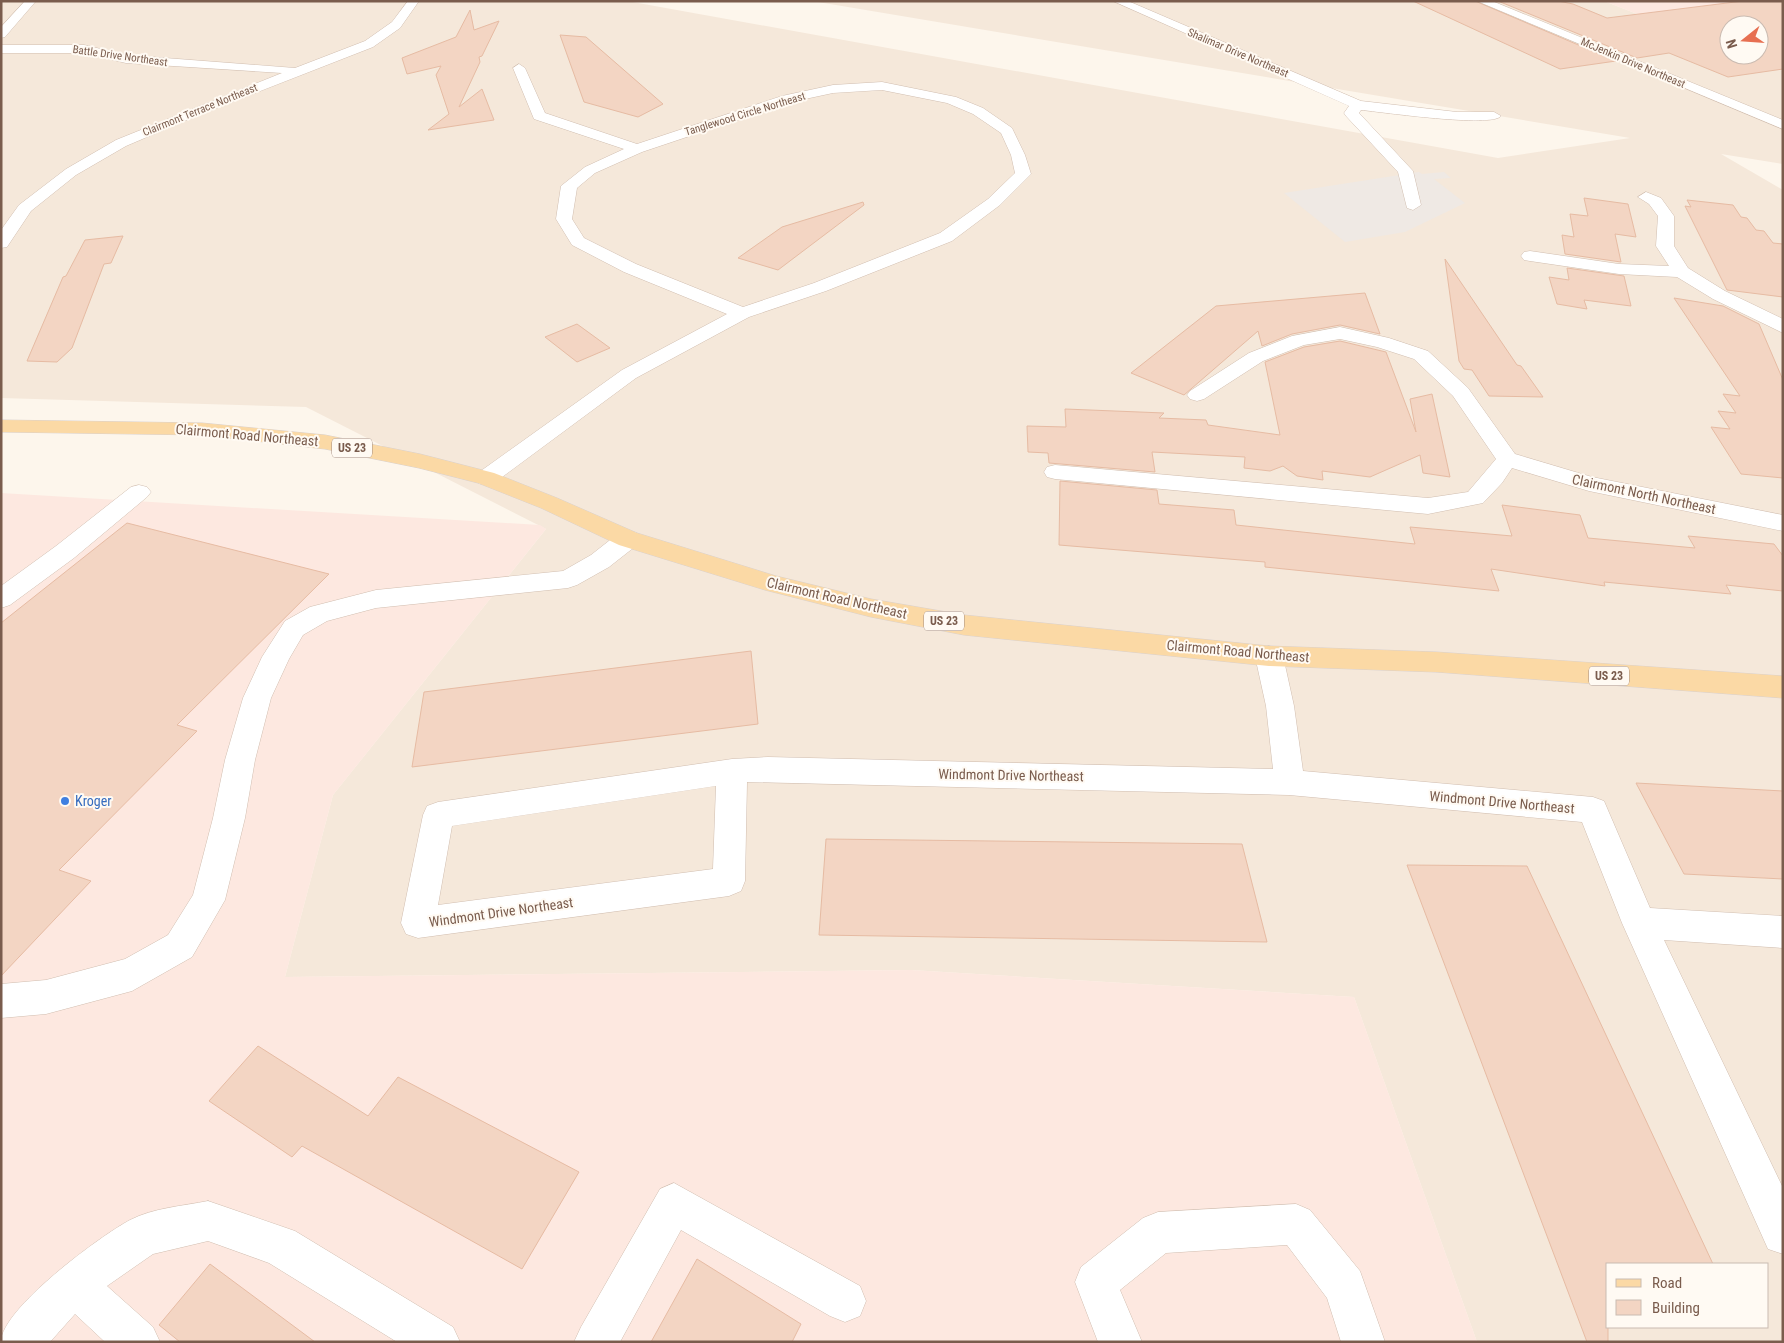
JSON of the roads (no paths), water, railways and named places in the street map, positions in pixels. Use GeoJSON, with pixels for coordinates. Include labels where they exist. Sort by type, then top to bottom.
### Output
{"type":"FeatureCollection","features":[{"type":"Feature","properties":{"kind":"main road","name":"Clairmont Road Northeast"},"geometry":{"type":"LineString","coordinates":[[1,426],[151,427],[254,434],[325,442],[420,461],[486,478],[628,538],[774,584],[880,609],[964,624],[1269,656],[1436,662],[1783,687]]}},
{"type":"Feature","properties":{"kind":"street"},"geometry":{"type":"LineString","coordinates":[[1,34],[32,1]]}},
{"type":"Feature","properties":{"kind":"street","name":"Clairmont Terrace Northeast"},"geometry":{"type":"LineString","coordinates":[[2,240],[25,208],[71,172],[120,143],[299,70],[369,44],[396,25],[414,1]]}},
{"type":"Feature","properties":{"kind":"street","name":"Shalimar Drive Northeast"},"geometry":{"type":"LineString","coordinates":[[1118,1],[1358,105],[1456,116],[1494,116]]}},
{"type":"Feature","properties":{"kind":"street","name":"McJenkin Drive Northeast"},"geometry":{"type":"LineString","coordinates":[[1482,1],[1783,125]]}},
{"type":"Feature","properties":{"kind":"street","name":"Battle Drive Northeast"},"geometry":{"type":"LineString","coordinates":[[1,49],[84,48],[126,59],[299,70]]}},
{"type":"Feature","properties":{"kind":"street"},"geometry":{"type":"LineString","coordinates":[[519,68],[538,116],[637,149]]}},
{"type":"Feature","properties":{"kind":"street","name":"Tanglewood Circle Northeast"},"geometry":{"type":"LineString","coordinates":[[486,478],[629,374],[742,313],[820,287],[946,237],[994,202],[1024,174],[1018,154],[1007,131],[978,111],[951,100],[882,86],[833,89],[787,99],[637,149],[590,170],[569,186],[564,219],[578,241],[621,263],[742,313]]}},
{"type":"Feature","properties":{"kind":"street"},"geometry":{"type":"LineString","coordinates":[[1358,105],[1351,113],[1405,171],[1413,205]]}},
{"type":"Feature","properties":{"kind":"street"},"geometry":{"type":"LineString","coordinates":[[1646,197],[1655,201],[1666,216],[1665,246],[1681,272]]}},
{"type":"Feature","properties":{"kind":"street"},"geometry":{"type":"LineString","coordinates":[[1530,256],[1619,269],[1681,272],[1727,299],[1783,326]]}},
{"type":"Feature","properties":{"kind":"street"},"geometry":{"type":"LineString","coordinates":[[1055,472],[1428,506],[1475,498],[1494,478],[1507,459],[1461,392],[1421,355],[1382,342],[1340,333],[1299,340],[1256,358],[1197,395]]}},
{"type":"Feature","properties":{"kind":"street","name":"Clairmont North Northeast"},"geometry":{"type":"LineString","coordinates":[[1507,459],[1589,484],[1783,523]]}},
{"type":"Feature","properties":{"kind":"street"},"geometry":{"type":"LineString","coordinates":[[1,599],[65,552],[139,492]]}},
{"type":"Feature","properties":{"kind":"street"},"geometry":{"type":"LineString","coordinates":[[1,1001],[46,997],[132,974],[180,946],[208,900],[229,818],[240,760],[257,698],[276,657],[294,628],[319,614],[376,599],[568,578],[600,561],[628,538]]}},
{"type":"Feature","properties":{"kind":"street"},"geometry":{"type":"LineString","coordinates":[[1269,656],[1280,706],[1289,782]]}},
{"type":"Feature","properties":{"kind":"street","name":"Windmont Drive Northeast"},"geometry":{"type":"LineString","coordinates":[[732,771],[729,881],[418,923],[438,815],[732,771],[768,769],[1289,782],[1593,810],[1639,923],[1783,1234]]}},
{"type":"Feature","properties":{"kind":"street"},"geometry":{"type":"LineString","coordinates":[[1639,923],[1783,932]]}},
{"type":"Feature","properties":{"kind":"street"},"geometry":{"type":"LineString","coordinates":[[596,1342],[674,1203],[845,1301]]}},
{"type":"Feature","properties":{"kind":"street"},"geometry":{"type":"LineString","coordinates":[[20,1342],[73,1284],[144,1235],[208,1221],[280,1246],[438,1342]]}},
{"type":"Feature","properties":{"kind":"street"},"geometry":{"type":"LineString","coordinates":[[1120,1342],[1096,1282],[1158,1233],[1296,1224],[1345,1286],[1363,1342]]}},
{"type":"Feature","properties":{"kind":"street"},"geometry":{"type":"LineString","coordinates":[[73,1284],[138,1342]]}},
{"type":"Feature","properties":{"kind":"place","name":"Kroger"},"geometry":{"type":"Point","coordinates":[65,801]}}]}
